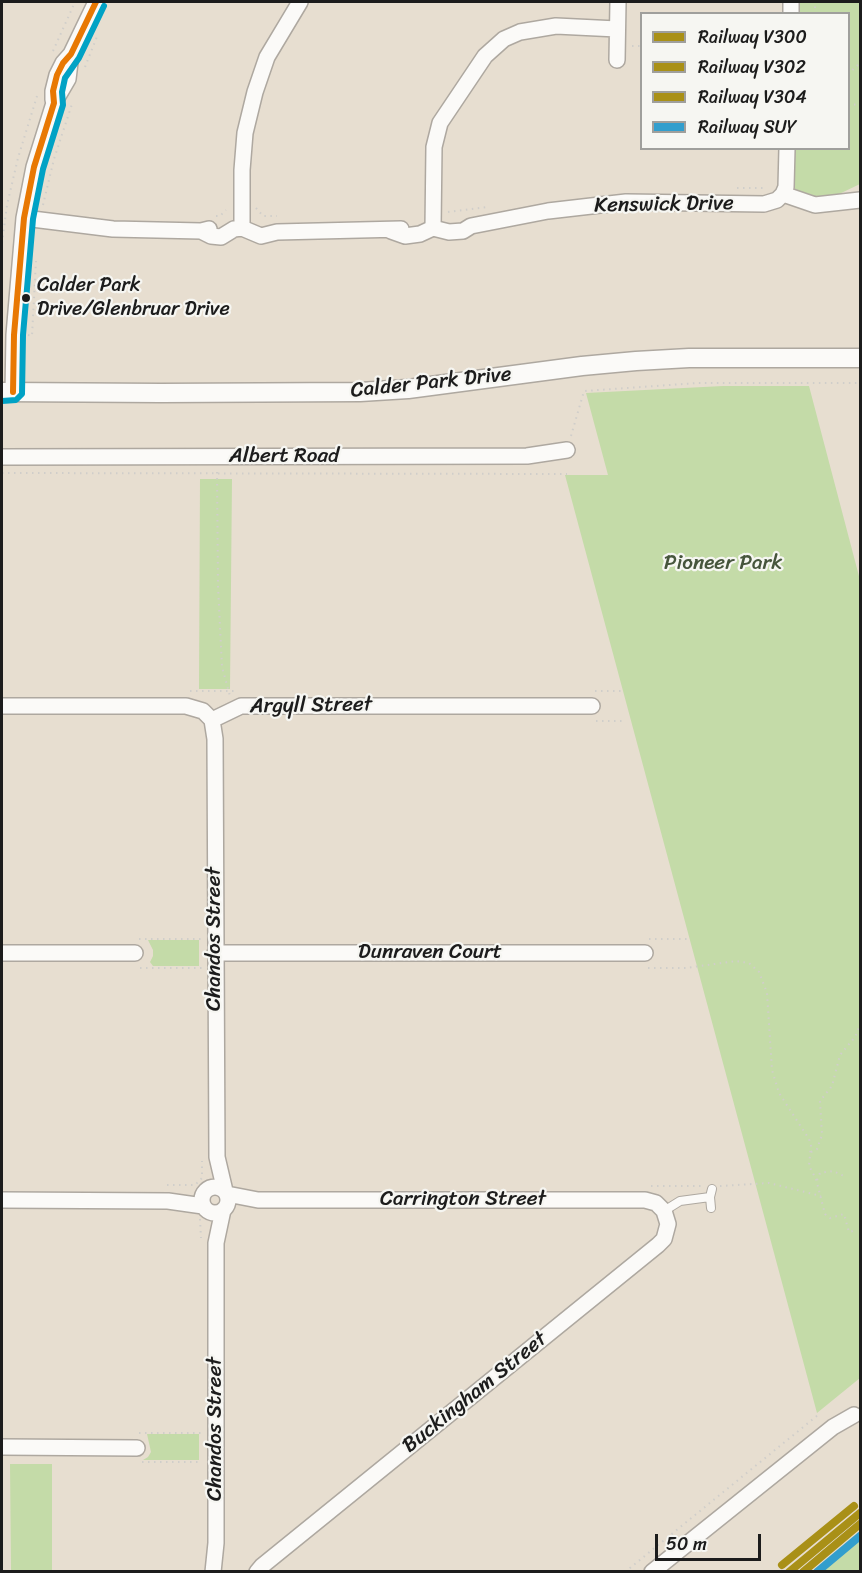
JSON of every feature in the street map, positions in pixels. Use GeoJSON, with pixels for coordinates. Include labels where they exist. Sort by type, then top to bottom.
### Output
{"type":"FeatureCollection","features":[{"type":"Feature","properties":{"kind":"street"},"geometry":{"type":"LineString","coordinates":[[7,392],[24,218],[34,167],[54,103],[53,91],[57,75],[71,54],[96,2]]}},
{"type":"Feature","properties":{"kind":"street"},"geometry":{"type":"LineString","coordinates":[[242,218],[245,132],[255,92],[267,57],[300,2]]}},
{"type":"Feature","properties":{"kind":"street"},"geometry":{"type":"LineString","coordinates":[[616,60],[618,2]]}},
{"type":"Feature","properties":{"kind":"street"},"geometry":{"type":"LineString","coordinates":[[433,221],[434,147],[440,123],[485,56],[504,39],[520,32],[556,26],[617,29]]}},
{"type":"Feature","properties":{"kind":"street"},"geometry":{"type":"LineString","coordinates":[[787,150],[787,180],[777,191],[815,205],[861,200]]}},
{"type":"Feature","properties":{"kind":"street","name":"Kenswick Drive"},"geometry":{"type":"LineString","coordinates":[[24,218],[113,230],[201,231],[211,236],[221,237],[234,229],[242,218],[261,236],[277,232],[391,231],[405,236],[420,234],[433,221],[449,232],[463,231],[471,226],[548,211],[626,202],[764,204],[777,200],[777,191]]}},
{"type":"Feature","properties":{"kind":"street","name":"Calder Park Drive"},"geometry":{"type":"LineString","coordinates":[[7,392],[360,392],[408,389],[636,361],[689,358],[861,358]]}},
{"type":"Feature","properties":{"kind":"street","name":"Albert Road"},"geometry":{"type":"LineString","coordinates":[[2,457],[217,465],[527,456],[567,450]]}},
{"type":"Feature","properties":{"kind":"street"},"geometry":{"type":"LineString","coordinates":[[2,706],[186,706],[203,711],[212,720]]}},
{"type":"Feature","properties":{"kind":"street","name":"Argyll Street"},"geometry":{"type":"LineString","coordinates":[[212,720],[241,706],[592,706]]}},
{"type":"Feature","properties":{"kind":"street","name":"Chandos Street"},"geometry":{"type":"LineString","coordinates":[[209,1156],[208,951],[215,739],[212,720]]}},
{"type":"Feature","properties":{"kind":"street","name":"Dunraven Court"},"geometry":{"type":"LineString","coordinates":[[208,951],[645,953]]}},
{"type":"Feature","properties":{"kind":"street"},"geometry":{"type":"LineString","coordinates":[[2,953],[135,953]]}},
{"type":"Feature","properties":{"kind":"street"},"geometry":{"type":"LineString","coordinates":[[209,1156],[225,1201],[209,1245]]}},
{"type":"Feature","properties":{"kind":"street"},"geometry":{"type":"LineString","coordinates":[[209,1156],[202,1203],[211,1222],[209,1245]]}},
{"type":"Feature","properties":{"kind":"street"},"geometry":{"type":"LineString","coordinates":[[202,1203],[217,1187],[225,1201]]}},
{"type":"Feature","properties":{"kind":"street"},"geometry":{"type":"LineString","coordinates":[[2,1200],[202,1203],[216,1213],[225,1201]]}},
{"type":"Feature","properties":{"kind":"street","name":"Carrington Street"},"geometry":{"type":"LineString","coordinates":[[225,1201],[645,1200],[656,1203],[664,1210]]}},
{"type":"Feature","properties":{"kind":"street","name":"Buckingham Street"},"geometry":{"type":"LineString","coordinates":[[256,1570],[658,1245],[667,1232],[668,1224],[664,1210]]}},
{"type":"Feature","properties":{"kind":"street","name":"Chandos Street"},"geometry":{"type":"LineString","coordinates":[[209,1245],[216,1543],[222,1572]]}},
{"type":"Feature","properties":{"kind":"street"},"geometry":{"type":"LineString","coordinates":[[652,1572],[833,1427],[854,1415]]}},
{"type":"Feature","properties":{"kind":"street"},"geometry":{"type":"LineString","coordinates":[[2,1447],[137,1448]]}},
{"type":"Feature","properties":{"kind":"street","name":"Chandos Street"},"geometry":{"type":"LineString","coordinates":[[213,1572],[216,1543]]}},
{"type":"Feature","properties":{"kind":"lane"},"geometry":{"type":"LineString","coordinates":[[664,1210],[711,1191],[711,1208]]}},
{"type":"Feature","properties":{"kind":"path"},"geometry":{"type":"LineString","coordinates":[[83,72],[98,34]]}},
{"type":"Feature","properties":{"kind":"path"},"geometry":{"type":"LineString","coordinates":[[43,205],[54,159],[75,94]]}},
{"type":"Feature","properties":{"kind":"path"},"geometry":{"type":"LineString","coordinates":[[734,188],[777,191]]}},
{"type":"Feature","properties":{"kind":"path"},"geometry":{"type":"LineString","coordinates":[[433,221],[488,206]]}},
{"type":"Feature","properties":{"kind":"path"},"geometry":{"type":"LineString","coordinates":[[209,216],[220,216],[229,208],[242,218],[255,207],[263,216],[287,216]]}},
{"type":"Feature","properties":{"kind":"path"},"geometry":{"type":"LineString","coordinates":[[32,336],[37,251]]}},
{"type":"Feature","properties":{"kind":"path"},"geometry":{"type":"LineString","coordinates":[[567,450],[584,391],[698,383],[861,384]]}},
{"type":"Feature","properties":{"kind":"path"},"geometry":{"type":"LineString","coordinates":[[2,473],[217,465],[567,474]]}},
{"type":"Feature","properties":{"kind":"path"},"geometry":{"type":"LineString","coordinates":[[217,465],[221,656],[224,681],[228,688]]}},
{"type":"Feature","properties":{"kind":"path"},"geometry":{"type":"LineString","coordinates":[[201,936],[208,951]]}},
{"type":"Feature","properties":{"kind":"path"},"geometry":{"type":"LineString","coordinates":[[645,953],[645,968],[687,968],[736,961],[749,963],[759,972],[765,985],[769,1005],[774,1077],[784,1104],[809,1139],[811,1152],[809,1166],[817,1180],[825,1214],[830,1218],[844,1214],[849,1232],[857,1230]]}},
{"type":"Feature","properties":{"kind":"path"},"geometry":{"type":"LineString","coordinates":[[811,1152],[817,1149],[822,1135],[820,1101],[832,1086],[840,1055],[855,1037],[861,1025]]}},
{"type":"Feature","properties":{"kind":"path"},"geometry":{"type":"LineString","coordinates":[[161,1185],[195,1185],[202,1178],[209,1156]]}},
{"type":"Feature","properties":{"kind":"path"},"geometry":{"type":"LineString","coordinates":[[817,1180],[820,1173],[833,1171],[844,1176]]}},
{"type":"Feature","properties":{"kind":"path"},"geometry":{"type":"LineString","coordinates":[[647,1186],[711,1191],[769,1183],[821,1196]]}},
{"type":"Feature","properties":{"kind":"path"},"geometry":{"type":"LineString","coordinates":[[202,1203],[201,1222],[209,1245]]}},
{"type":"Feature","properties":{"kind":"path"},"geometry":{"type":"LineString","coordinates":[[625,1572],[818,1415]]}},
{"type":"Feature","properties":{"kind":"green space"},"geometry":{"type":"Polygon","coordinates":[[[797,2],[860,2],[860,184],[837,195],[806,198],[793,187],[794,150],[850,150],[850,12],[797,12],[797,2]]]}},
{"type":"Feature","properties":{"kind":"green space","name":"Pioneer Park"},"geometry":{"type":"Polygon","coordinates":[[[723,386],[809,386],[860,580],[860,1378],[817,1413],[565,475],[608,475],[586,393],[723,386]]]}},
{"type":"Feature","properties":{"kind":"green space"},"geometry":{"type":"Polygon","coordinates":[[[200,479],[232,479],[230,689],[199,689],[200,479]]]}},
{"type":"Feature","properties":{"kind":"green space"},"geometry":{"type":"Polygon","coordinates":[[[148,940],[199,940],[199,966],[153,966],[150,962],[153,950],[148,940]]]}},
{"type":"Feature","properties":{"kind":"green space"},"geometry":{"type":"Polygon","coordinates":[[[147,1434],[199,1434],[199,1460],[143,1460],[151,1452],[147,1434]]]}},
{"type":"Feature","properties":{"kind":"green space"},"geometry":{"type":"Polygon","coordinates":[[[10,1464],[52,1464],[52,1571],[11,1571],[10,1464]]]}},
{"type":"Feature","properties":{"kind":"green space"},"geometry":{"type":"Polygon","coordinates":[[[860,1534],[860,1571],[813,1571],[860,1534]]]}},
{"type":"Feature","properties":{"kind":"rail line","name":"V304"},"geometry":{"type":"LineString","coordinates":[[782,1565],[854,1506]]}},
{"type":"Feature","properties":{"kind":"rail line","name":"V300"},"geometry":{"type":"LineString","coordinates":[[789,1572],[860,1513]]}},
{"type":"Feature","properties":{"kind":"rail line","name":"V302"},"geometry":{"type":"LineString","coordinates":[[803,1572],[860,1524]]}},
{"type":"Feature","properties":{"kind":"rail line","name":"SUY"},"geometry":{"type":"LineString","coordinates":[[817,1572],[860,1536]]}},
{"type":"Feature","properties":{"kind":"transit line"},"geometry":{"type":"LineString","coordinates":[[13,392],[14,335],[24,218],[34,167],[54,103],[53,91],[57,75],[71,54],[96,2]]}},
{"type":"Feature","properties":{"kind":"transit line"},"geometry":{"type":"LineString","coordinates":[[2,401],[16,400],[22,394],[23,335],[33,219],[43,169],[63,105],[62,92],[65,78],[79,58],[104,6]]}},
{"type":"Feature","properties":{"kind":"place","name":"Calder Park Drive/Glenbruar Drive"},"geometry":{"type":"Point","coordinates":[26,298]}}]}
